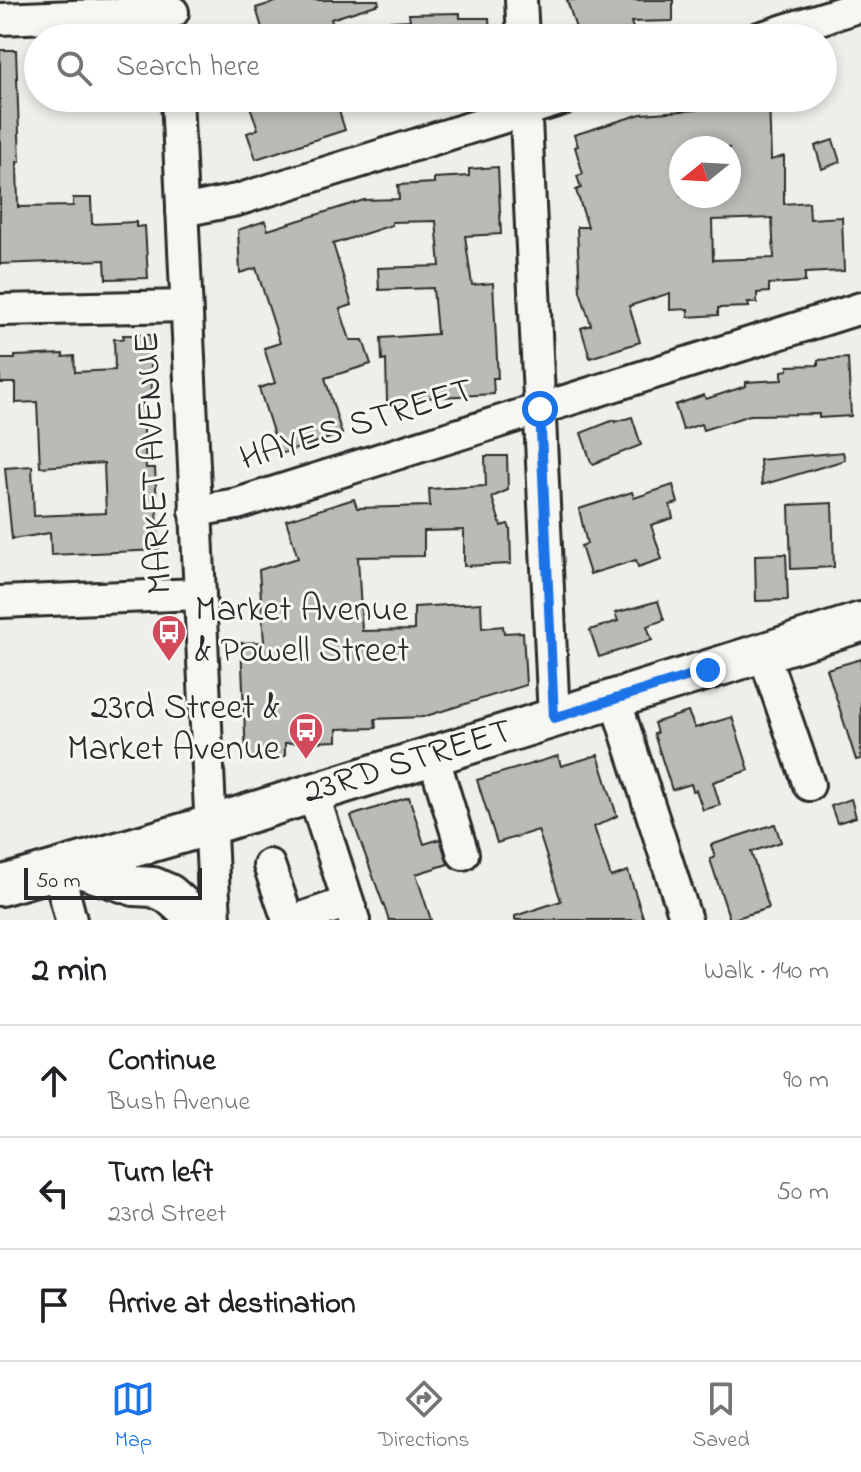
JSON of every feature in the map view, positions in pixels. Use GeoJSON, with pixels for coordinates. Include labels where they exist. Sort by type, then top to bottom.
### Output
{"type":"FeatureCollection","features":[{"type":"Feature","properties":{"kind":"main road","name":"23RD STREET"},"geometry":{"type":"LineString","coordinates":[[0,886],[211,825],[861,622]]}},
{"type":"Feature","properties":{"kind":"main road"},"geometry":{"type":"LineString","coordinates":[[66,868],[134,886],[153,887],[169,894],[198,920]]}},
{"type":"Feature","properties":{"kind":"street"},"geometry":{"type":"LineString","coordinates":[[521,0],[522,24]]}},
{"type":"Feature","properties":{"kind":"street"},"geometry":{"type":"LineString","coordinates":[[804,24],[861,6]]}},
{"type":"Feature","properties":{"kind":"street"},"geometry":{"type":"LineString","coordinates":[[0,19],[174,17]]}},
{"type":"Feature","properties":{"kind":"street","name":"MARKET AVENUE"},"geometry":{"type":"LineString","coordinates":[[178,112],[215,920]]}},
{"type":"Feature","properties":{"kind":"street"},"geometry":{"type":"LineString","coordinates":[[182,211],[237,200],[502,112]]}},
{"type":"Feature","properties":{"kind":"street"},"geometry":{"type":"LineString","coordinates":[[526,112],[554,718]]}},
{"type":"Feature","properties":{"kind":"street"},"geometry":{"type":"LineString","coordinates":[[0,310],[186,306]]}},
{"type":"Feature","properties":{"kind":"street","name":"HAYES STREET"},"geometry":{"type":"LineString","coordinates":[[195,511],[237,504],[861,308]]}},
{"type":"Feature","properties":{"kind":"street"},"geometry":{"type":"LineString","coordinates":[[0,602],[199,594]]}},
{"type":"Feature","properties":{"kind":"street"},"geometry":{"type":"LineString","coordinates":[[763,652],[809,785]]}},
{"type":"Feature","properties":{"kind":"street"},"geometry":{"type":"LineString","coordinates":[[615,699],[686,920]]}},
{"type":"Feature","properties":{"kind":"street"},"geometry":{"type":"LineString","coordinates":[[433,755],[463,854]]}},
{"type":"Feature","properties":{"kind":"street"},"geometry":{"type":"LineString","coordinates":[[296,920],[351,911],[313,793]]}},
{"type":"Feature","properties":{"kind":"street"},"geometry":{"type":"LineString","coordinates":[[269,865],[288,920]]}},
{"type":"Feature","properties":{"kind":"street"},"geometry":{"type":"LineString","coordinates":[[66,868],[71,920]]}},
{"type":"Feature","properties":{"kind":"building"},"geometry":{"type":"Polygon","coordinates":[[[281,0],[378,0],[379,4],[331,19],[333,24],[261,24],[256,8],[281,0]]]}},
{"type":"Feature","properties":{"kind":"building"},"geometry":{"type":"Polygon","coordinates":[[[567,0],[673,0],[673,21],[575,24],[567,0]]]}},
{"type":"Feature","properties":{"kind":"building"},"geometry":{"type":"Polygon","coordinates":[[[460,13],[460,18],[489,18],[489,24],[355,24],[410,20],[409,14],[460,13]]]}},
{"type":"Feature","properties":{"kind":"building"},"geometry":{"type":"Polygon","coordinates":[[[0,50],[16,50],[20,162],[17,162],[18,207],[73,206],[73,198],[91,198],[92,224],[136,222],[136,227],[145,226],[148,278],[106,279],[105,260],[0,264],[0,50]]]}},
{"type":"Feature","properties":{"kind":"building"},"geometry":{"type":"Polygon","coordinates":[[[252,112],[339,112],[345,130],[256,159],[247,133],[258,129],[252,112]]]}},
{"type":"Feature","properties":{"kind":"building"},"geometry":{"type":"Polygon","coordinates":[[[769,112],[771,160],[784,156],[784,204],[809,202],[810,219],[842,217],[844,271],[805,273],[805,282],[769,284],[769,292],[757,293],[757,303],[748,303],[749,307],[718,308],[718,315],[688,317],[688,309],[670,310],[670,293],[629,306],[640,342],[590,358],[581,328],[591,325],[580,291],[577,227],[588,227],[576,190],[581,188],[577,176],[583,174],[574,135],[641,114],[769,112]],[[772,218],[712,220],[713,260],[774,258],[772,218]]]}},
{"type":"Feature","properties":{"kind":"building"},"geometry":{"type":"Polygon","coordinates":[[[833,140],[840,162],[822,169],[815,146],[833,140]]]}},
{"type":"Feature","properties":{"kind":"building"},"geometry":{"type":"Polygon","coordinates":[[[498,167],[501,234],[465,236],[472,285],[493,283],[498,378],[493,378],[494,394],[423,398],[409,400],[409,406],[391,407],[391,401],[387,401],[386,360],[382,361],[381,338],[437,334],[433,288],[379,290],[378,268],[440,266],[436,221],[392,222],[392,225],[333,244],[352,305],[340,309],[350,340],[363,340],[371,364],[325,378],[342,434],[280,454],[259,388],[275,383],[264,348],[280,343],[256,268],[240,273],[238,230],[265,221],[268,230],[364,200],[399,199],[398,185],[434,183],[434,178],[469,176],[469,169],[498,167]]]}},
{"type":"Feature","properties":{"kind":"building"},"geometry":{"type":"Polygon","coordinates":[[[123,335],[150,335],[152,395],[142,395],[146,468],[155,468],[159,550],[51,555],[50,533],[12,539],[5,468],[32,466],[34,516],[106,513],[104,463],[40,467],[37,402],[16,403],[16,383],[0,383],[0,359],[63,354],[63,357],[74,356],[75,372],[115,370],[114,339],[124,339],[123,335]]]}},
{"type":"Feature","properties":{"kind":"building"},"geometry":{"type":"Polygon","coordinates":[[[848,358],[851,416],[750,415],[703,430],[701,424],[683,430],[675,405],[704,395],[706,399],[746,386],[746,382],[782,380],[782,371],[788,370],[788,366],[818,365],[818,360],[848,358]]]}},
{"type":"Feature","properties":{"kind":"building"},"geometry":{"type":"Polygon","coordinates":[[[632,417],[641,445],[593,464],[581,433],[614,420],[632,417]]]}},
{"type":"Feature","properties":{"kind":"building"},"geometry":{"type":"Polygon","coordinates":[[[843,452],[845,460],[762,485],[760,460],[843,452]]]}},
{"type":"Feature","properties":{"kind":"building"},"geometry":{"type":"Polygon","coordinates":[[[485,456],[507,456],[508,490],[492,497],[501,526],[508,524],[510,529],[511,564],[464,566],[464,530],[424,531],[424,556],[358,557],[362,631],[414,630],[414,607],[481,603],[482,628],[503,626],[504,633],[523,632],[526,685],[423,717],[375,719],[376,728],[337,729],[337,741],[285,743],[285,756],[246,757],[241,643],[264,642],[259,570],[298,558],[286,520],[354,499],[357,508],[430,506],[429,489],[486,486],[485,456]]]}},
{"type":"Feature","properties":{"kind":"building"},"geometry":{"type":"Polygon","coordinates":[[[673,485],[678,503],[670,505],[673,518],[651,525],[662,559],[638,567],[636,560],[590,574],[581,546],[587,544],[579,509],[632,492],[634,498],[673,485]]]}},
{"type":"Feature","properties":{"kind":"building"},"geometry":{"type":"Polygon","coordinates":[[[832,503],[834,567],[791,569],[789,505],[832,503]]]}},
{"type":"Feature","properties":{"kind":"building"},"geometry":{"type":"Polygon","coordinates":[[[786,554],[788,600],[756,601],[755,555],[786,554]]]}},
{"type":"Feature","properties":{"kind":"building"},"geometry":{"type":"Polygon","coordinates":[[[658,601],[664,620],[647,626],[652,640],[599,657],[590,630],[618,621],[615,613],[658,601]]]}},
{"type":"Feature","properties":{"kind":"building"},"geometry":{"type":"Polygon","coordinates":[[[861,659],[861,759],[856,760],[827,669],[861,659]]]}},
{"type":"Feature","properties":{"kind":"building"},"geometry":{"type":"Polygon","coordinates":[[[688,712],[695,728],[732,717],[749,770],[713,782],[720,805],[703,810],[691,784],[672,790],[654,734],[657,733],[654,723],[688,712]]]}},
{"type":"Feature","properties":{"kind":"building"},"geometry":{"type":"Polygon","coordinates":[[[598,755],[617,816],[594,827],[611,877],[628,871],[644,920],[515,920],[515,916],[561,901],[538,830],[497,843],[477,780],[558,756],[561,766],[598,755]]]}},
{"type":"Feature","properties":{"kind":"building"},"geometry":{"type":"Polygon","coordinates":[[[409,797],[424,844],[440,839],[448,864],[416,874],[431,920],[389,920],[351,816],[409,797]]]}},
{"type":"Feature","properties":{"kind":"building"},"geometry":{"type":"Polygon","coordinates":[[[851,799],[856,817],[837,823],[831,806],[851,799]]]}},
{"type":"Feature","properties":{"kind":"building"},"geometry":{"type":"Polygon","coordinates":[[[775,824],[781,842],[751,852],[769,908],[730,920],[710,859],[715,857],[711,845],[775,824]]]}},
{"type":"Feature","properties":{"kind":"place","name":"Market Avenue & Powell Street"},"geometry":{"type":"Point","coordinates":[169,663]}},
{"type":"Feature","properties":{"kind":"place","name":"23rd Street & Market Avenue"},"geometry":{"type":"Point","coordinates":[306,761]}},
{"type":"Feature","properties":{"kind":"route"},"geometry":{"type":"LineString","coordinates":[[540,409],[554,718],[708,670]]}}]}
